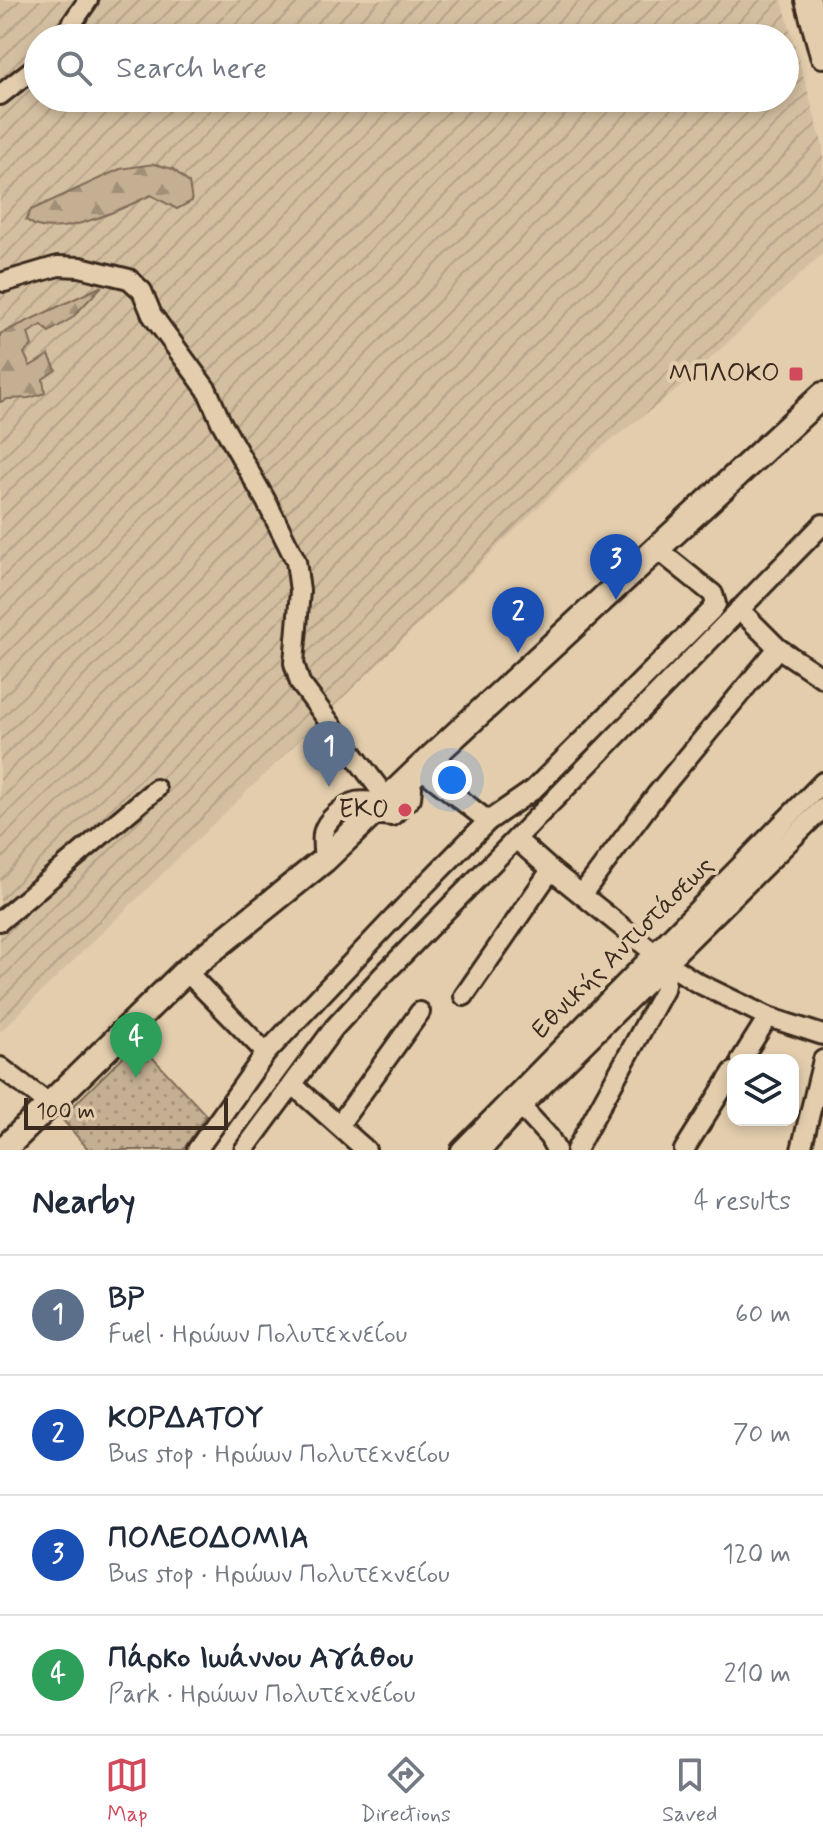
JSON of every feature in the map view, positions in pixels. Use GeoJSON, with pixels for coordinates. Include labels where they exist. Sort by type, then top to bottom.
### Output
{"type":"FeatureCollection","features":[{"type":"Feature","properties":{"kind":"main road"},"geometry":{"type":"LineString","coordinates":[[808,0],[823,55]]}},
{"type":"Feature","properties":{"kind":"main road"},"geometry":{"type":"LineString","coordinates":[[8,1149],[49,1104],[186,971],[324,860],[397,796],[823,395]]}},
{"type":"Feature","properties":{"kind":"street"},"geometry":{"type":"LineString","coordinates":[[72,24],[88,0]]}},
{"type":"Feature","properties":{"kind":"street"},"geometry":{"type":"LineString","coordinates":[[0,95],[24,76]]}},
{"type":"Feature","properties":{"kind":"street"},"geometry":{"type":"LineString","coordinates":[[4,282],[58,266],[80,267],[129,279],[142,291],[152,315],[207,390],[296,561],[300,591],[294,663],[300,683],[397,796],[488,821]]}},
{"type":"Feature","properties":{"kind":"street"},"geometry":{"type":"LineString","coordinates":[[244,1150],[334,1028],[823,524]]}},
{"type":"Feature","properties":{"kind":"street"},"geometry":{"type":"LineString","coordinates":[[197,1150],[266,1053],[488,821],[533,790],[711,611],[716,604],[713,594],[657,549]]}},
{"type":"Feature","properties":{"kind":"street"},"geometry":{"type":"LineString","coordinates":[[739,609],[778,648],[823,678]]}},
{"type":"Feature","properties":{"kind":"street"},"geometry":{"type":"LineString","coordinates":[[582,894],[657,794],[778,648]]}},
{"type":"Feature","properties":{"kind":"street","name":"Εθνικής Αντιστάσεως"},"geometry":{"type":"LineString","coordinates":[[662,958],[823,782]]}},
{"type":"Feature","properties":{"kind":"street"},"geometry":{"type":"LineString","coordinates":[[0,921],[156,789]]}},
{"type":"Feature","properties":{"kind":"street","name":"Εθνικής Αντιστάσεως"},"geometry":{"type":"LineString","coordinates":[[461,1150],[517,1102],[662,958],[823,808]]}},
{"type":"Feature","properties":{"kind":"street"},"geometry":{"type":"LineString","coordinates":[[516,839],[662,958],[717,994],[768,1017],[823,1035]]}},
{"type":"Feature","properties":{"kind":"street"},"geometry":{"type":"LineString","coordinates":[[464,996],[551,870]]}},
{"type":"Feature","properties":{"kind":"street"},"geometry":{"type":"LineString","coordinates":[[576,1150],[664,990],[662,958]]}},
{"type":"Feature","properties":{"kind":"street"},"geometry":{"type":"LineString","coordinates":[[186,971],[266,1053]]}},
{"type":"Feature","properties":{"kind":"street"},"geometry":{"type":"LineString","coordinates":[[339,1125],[420,1012]]}},
{"type":"Feature","properties":{"kind":"street"},"geometry":{"type":"LineString","coordinates":[[745,1054],[768,1017]]}},
{"type":"Feature","properties":{"kind":"street"},"geometry":{"type":"LineString","coordinates":[[801,1150],[823,1060]]}},
{"type":"Feature","properties":{"kind":"street"},"geometry":{"type":"LineString","coordinates":[[0,1067],[49,1104]]}},
{"type":"Feature","properties":{"kind":"street"},"geometry":{"type":"LineString","coordinates":[[684,1150],[727,1082]]}},
{"type":"Feature","properties":{"kind":"street"},"geometry":{"type":"LineString","coordinates":[[293,1085],[366,1150]]}},
{"type":"Feature","properties":{"kind":"street"},"geometry":{"type":"LineString","coordinates":[[517,1102],[549,1137],[556,1150]]}},
{"type":"Feature","properties":{"kind":"street","name":"Εθνικής Αντιστάσεως"},"geometry":{"type":"LineString","coordinates":[[482,1150],[517,1102]]}},
{"type":"Feature","properties":{"kind":"shaded area"},"geometry":{"type":"Polygon","coordinates":[[[0,0],[782,0],[789,24],[24,24],[24,112],[799,112],[799,61],[823,146],[823,253],[677,390],[594,453],[0,1032],[0,0]]]}},
{"type":"Feature","properties":{"kind":"green space"},"geometry":{"type":"Polygon","coordinates":[[[154,164],[173,169],[189,183],[192,201],[177,209],[151,195],[95,219],[64,227],[37,226],[26,220],[31,210],[120,169],[154,164]]]}},
{"type":"Feature","properties":{"kind":"green space"},"geometry":{"type":"Polygon","coordinates":[[[102,286],[72,318],[49,332],[42,325],[28,333],[32,346],[24,353],[30,366],[49,355],[56,370],[43,379],[45,393],[0,402],[0,334],[102,286]]]}},
{"type":"Feature","properties":{"kind":"green space"},"geometry":{"type":"Polygon","coordinates":[[[138,1042],[206,1115],[183,1150],[89,1150],[61,1118],[138,1042]]]}},
{"type":"Feature","properties":{"kind":"place","name":"ΜΠΛΟΚΟ"},"geometry":{"type":"Point","coordinates":[796,374]}},
{"type":"Feature","properties":{"kind":"place","name":"ΠΟΛΕΟΔΟΜΙΑ"},"geometry":{"type":"Point","coordinates":[616,600]}},
{"type":"Feature","properties":{"kind":"place","name":"ΚΟΡΔΑΤΟΥ"},"geometry":{"type":"Point","coordinates":[518,653]}},
{"type":"Feature","properties":{"kind":"place","name":"BP"},"geometry":{"type":"Point","coordinates":[329,787]}},
{"type":"Feature","properties":{"kind":"place","name":"EKO"},"geometry":{"type":"Point","coordinates":[405,810]}},
{"type":"Feature","properties":{"kind":"place","name":"Πάρκο Ιωάννου Αγάθου"},"geometry":{"type":"Point","coordinates":[136,1078]}}]}
